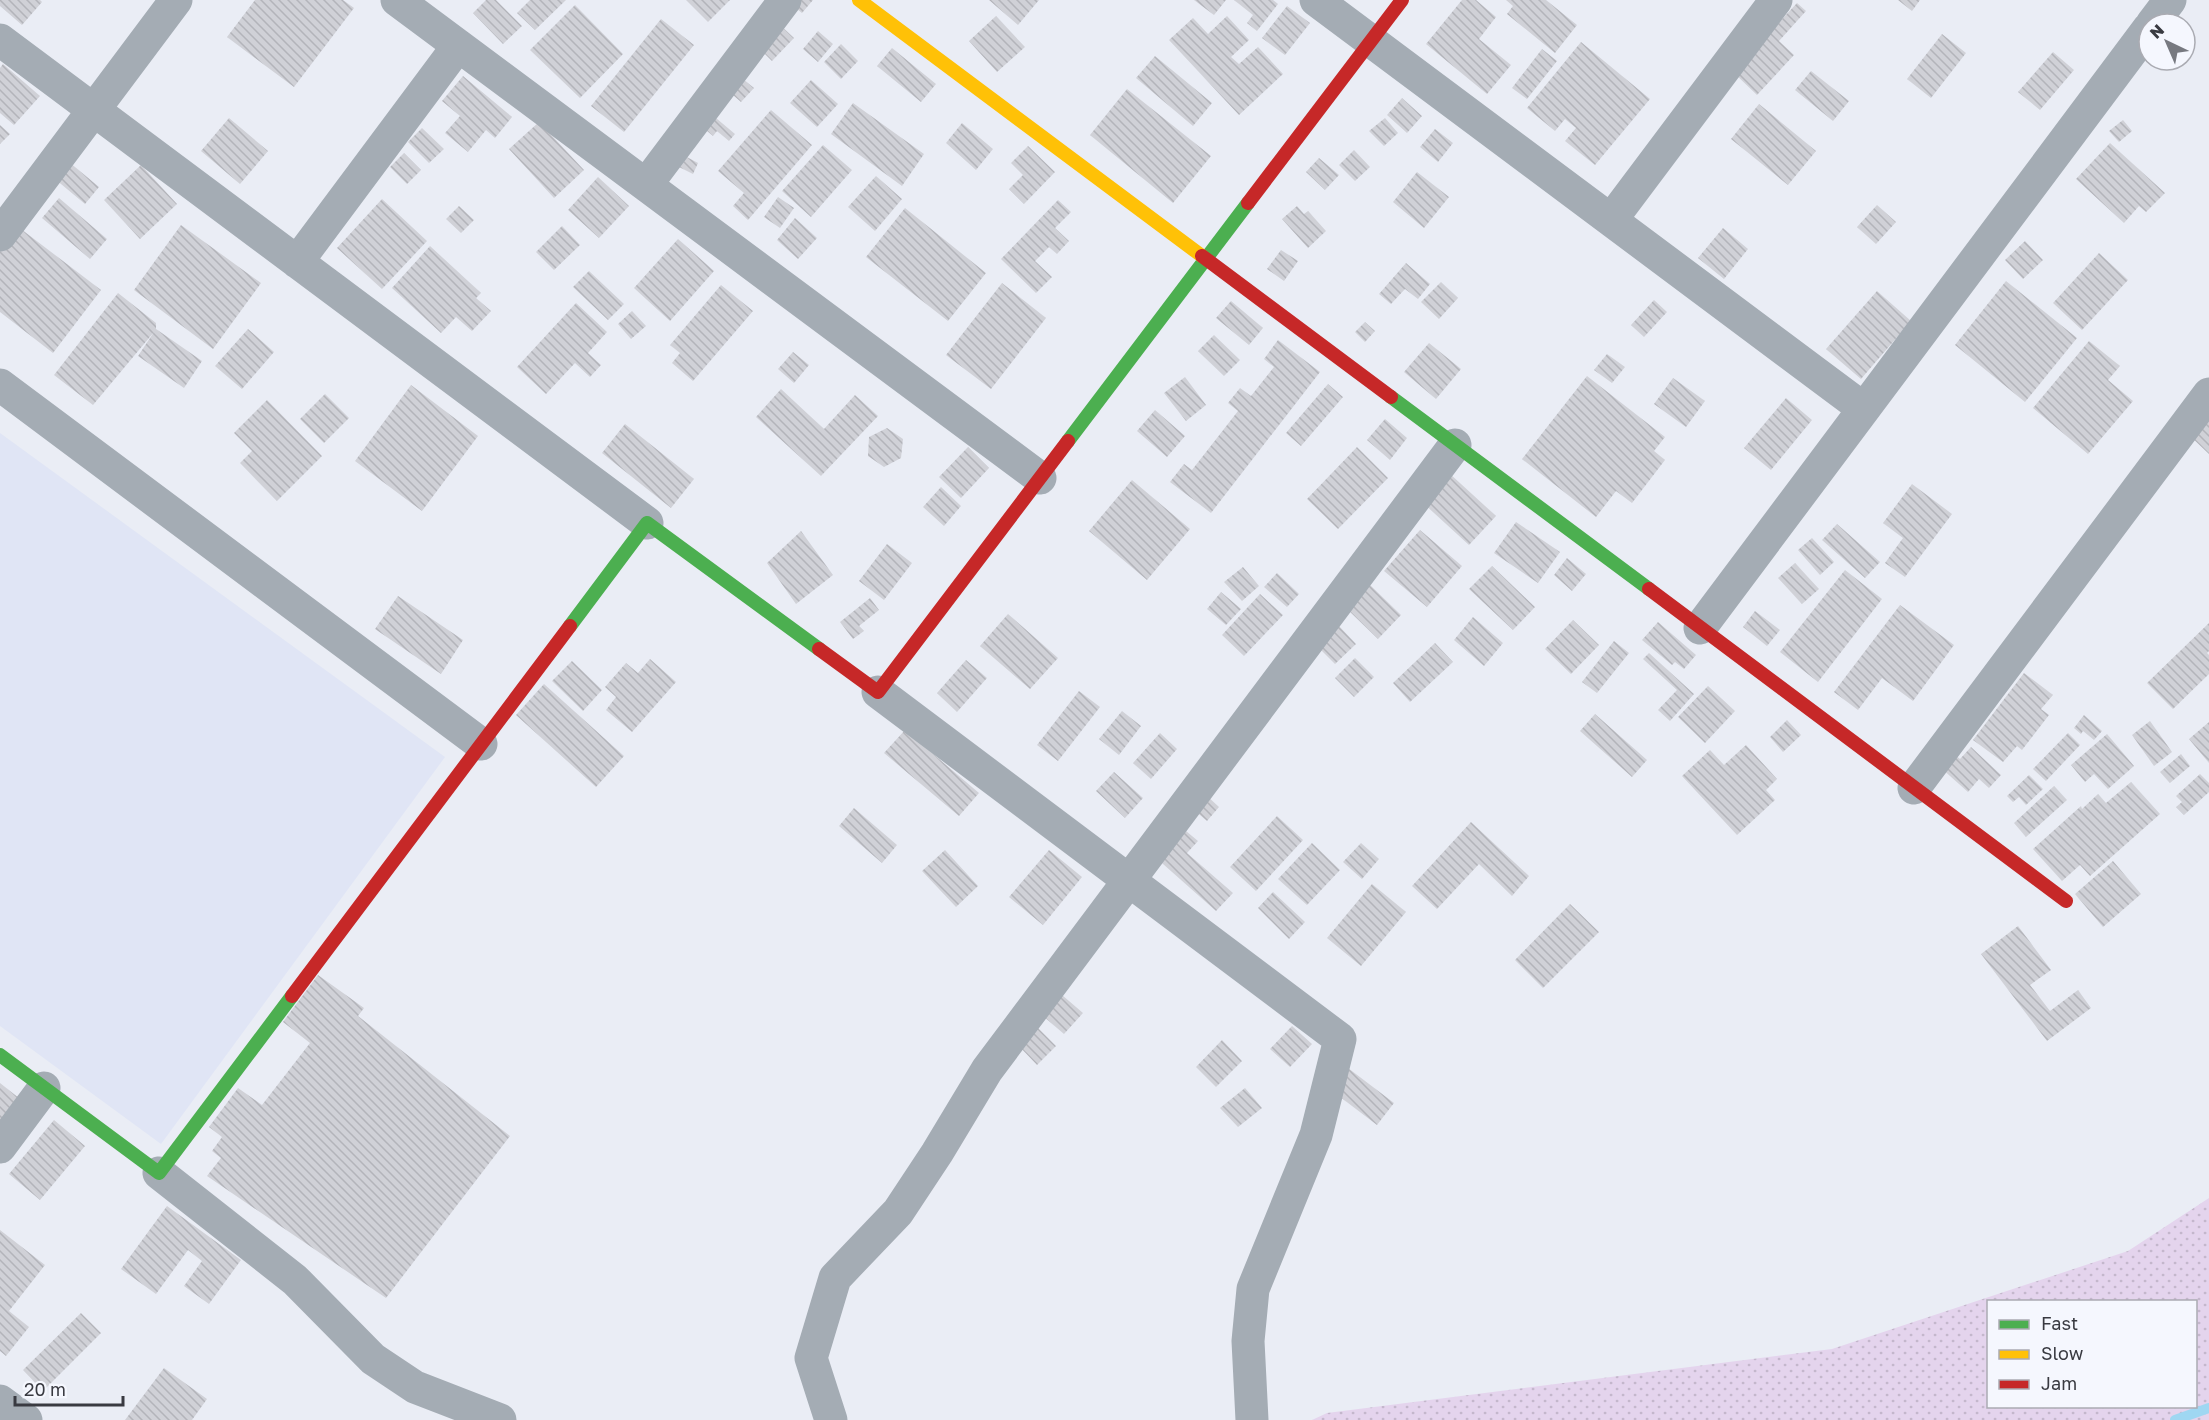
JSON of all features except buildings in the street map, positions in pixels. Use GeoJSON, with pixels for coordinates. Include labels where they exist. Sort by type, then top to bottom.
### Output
{"type":"FeatureCollection","features":[{"type":"Feature","properties":{"kind":"street"},"geometry":{"type":"LineString","coordinates":[[0,235],[176,0]]}},
{"type":"Feature","properties":{"kind":"street"},"geometry":{"type":"LineString","coordinates":[[397,0],[1040,478]]}},
{"type":"Feature","properties":{"kind":"street"},"geometry":{"type":"LineString","coordinates":[[646,185],[784,0]]}},
{"type":"Feature","properties":{"kind":"street"},"geometry":{"type":"LineString","coordinates":[[859,0],[2066,901]]}},
{"type":"Feature","properties":{"kind":"street"},"geometry":{"type":"LineString","coordinates":[[1316,0],[1864,409]]}},
{"type":"Feature","properties":{"kind":"street"},"geometry":{"type":"LineString","coordinates":[[878,692],[1402,0]]}},
{"type":"Feature","properties":{"kind":"street"},"geometry":{"type":"LineString","coordinates":[[1611,220],[1776,0]]}},
{"type":"Feature","properties":{"kind":"street"},"geometry":{"type":"LineString","coordinates":[[0,40],[647,523],[878,692],[1340,1039],[1316,1135],[1253,1289],[1248,1341],[1251,1419]]}},
{"type":"Feature","properties":{"kind":"street"},"geometry":{"type":"LineString","coordinates":[[1700,628],[2137,44]]}},
{"type":"Feature","properties":{"kind":"street"},"geometry":{"type":"LineString","coordinates":[[297,262],[458,46]]}},
{"type":"Feature","properties":{"kind":"street"},"geometry":{"type":"LineString","coordinates":[[0,385],[481,744]]}},
{"type":"Feature","properties":{"kind":"street"},"geometry":{"type":"LineString","coordinates":[[1914,788],[2209,394]]}},
{"type":"Feature","properties":{"kind":"street"},"geometry":{"type":"LineString","coordinates":[[831,1420],[811,1358],[835,1278],[898,1212],[987,1070],[1455,445]]}},
{"type":"Feature","properties":{"kind":"street"},"geometry":{"type":"LineString","coordinates":[[159,1173],[647,523]]}},
{"type":"Feature","properties":{"kind":"street"},"geometry":{"type":"LineString","coordinates":[[0,1055],[159,1173],[295,1280],[373,1359],[415,1387],[500,1420]]}},
{"type":"Feature","properties":{"kind":"street"},"geometry":{"type":"LineString","coordinates":[[0,1147],[44,1088]]}},
{"type":"Feature","properties":{"kind":"street"},"geometry":{"type":"LineString","coordinates":[[0,1401],[26,1420]]}},
{"type":"Feature","properties":{"kind":"shaded area"},"geometry":{"type":"Polygon","coordinates":[[[0,433],[445,757],[161,1144],[0,1026],[0,433]]]}},
{"type":"Feature","properties":{"kind":"shaded area"},"geometry":{"type":"Polygon","coordinates":[[[2209,1198],[2209,1420],[1312,1420],[1327,1413],[1832,1349],[2128,1251],[2209,1198]]]}},
{"type":"Feature","properties":{"kind":"waterway"},"geometry":{"type":"LineString","coordinates":[[2175,1420],[2209,1408]]}},
{"type":"Feature","properties":{"kind":"traffic: fast"},"geometry":{"type":"LineString","coordinates":[[1068,441],[1248,203]]}},
{"type":"Feature","properties":{"kind":"traffic: fast"},"geometry":{"type":"LineString","coordinates":[[1391,397],[1649,589]]}},
{"type":"Feature","properties":{"kind":"traffic: fast"},"geometry":{"type":"LineString","coordinates":[[570,626],[647,523],[819,649]]}},
{"type":"Feature","properties":{"kind":"traffic: fast"},"geometry":{"type":"LineString","coordinates":[[0,1055],[159,1173],[292,996]]}},
{"type":"Feature","properties":{"kind":"traffic: slow"},"geometry":{"type":"LineString","coordinates":[[859,0],[1202,256]]}},
{"type":"Feature","properties":{"kind":"traffic: jam"},"geometry":{"type":"LineString","coordinates":[[1248,203],[1402,0]]}},
{"type":"Feature","properties":{"kind":"traffic: jam"},"geometry":{"type":"LineString","coordinates":[[1202,256],[1391,397]]}},
{"type":"Feature","properties":{"kind":"traffic: jam"},"geometry":{"type":"LineString","coordinates":[[819,649],[878,692],[1068,441]]}},
{"type":"Feature","properties":{"kind":"traffic: jam"},"geometry":{"type":"LineString","coordinates":[[1649,589],[2066,901]]}},
{"type":"Feature","properties":{"kind":"traffic: jam"},"geometry":{"type":"LineString","coordinates":[[292,996],[570,626]]}}]}
